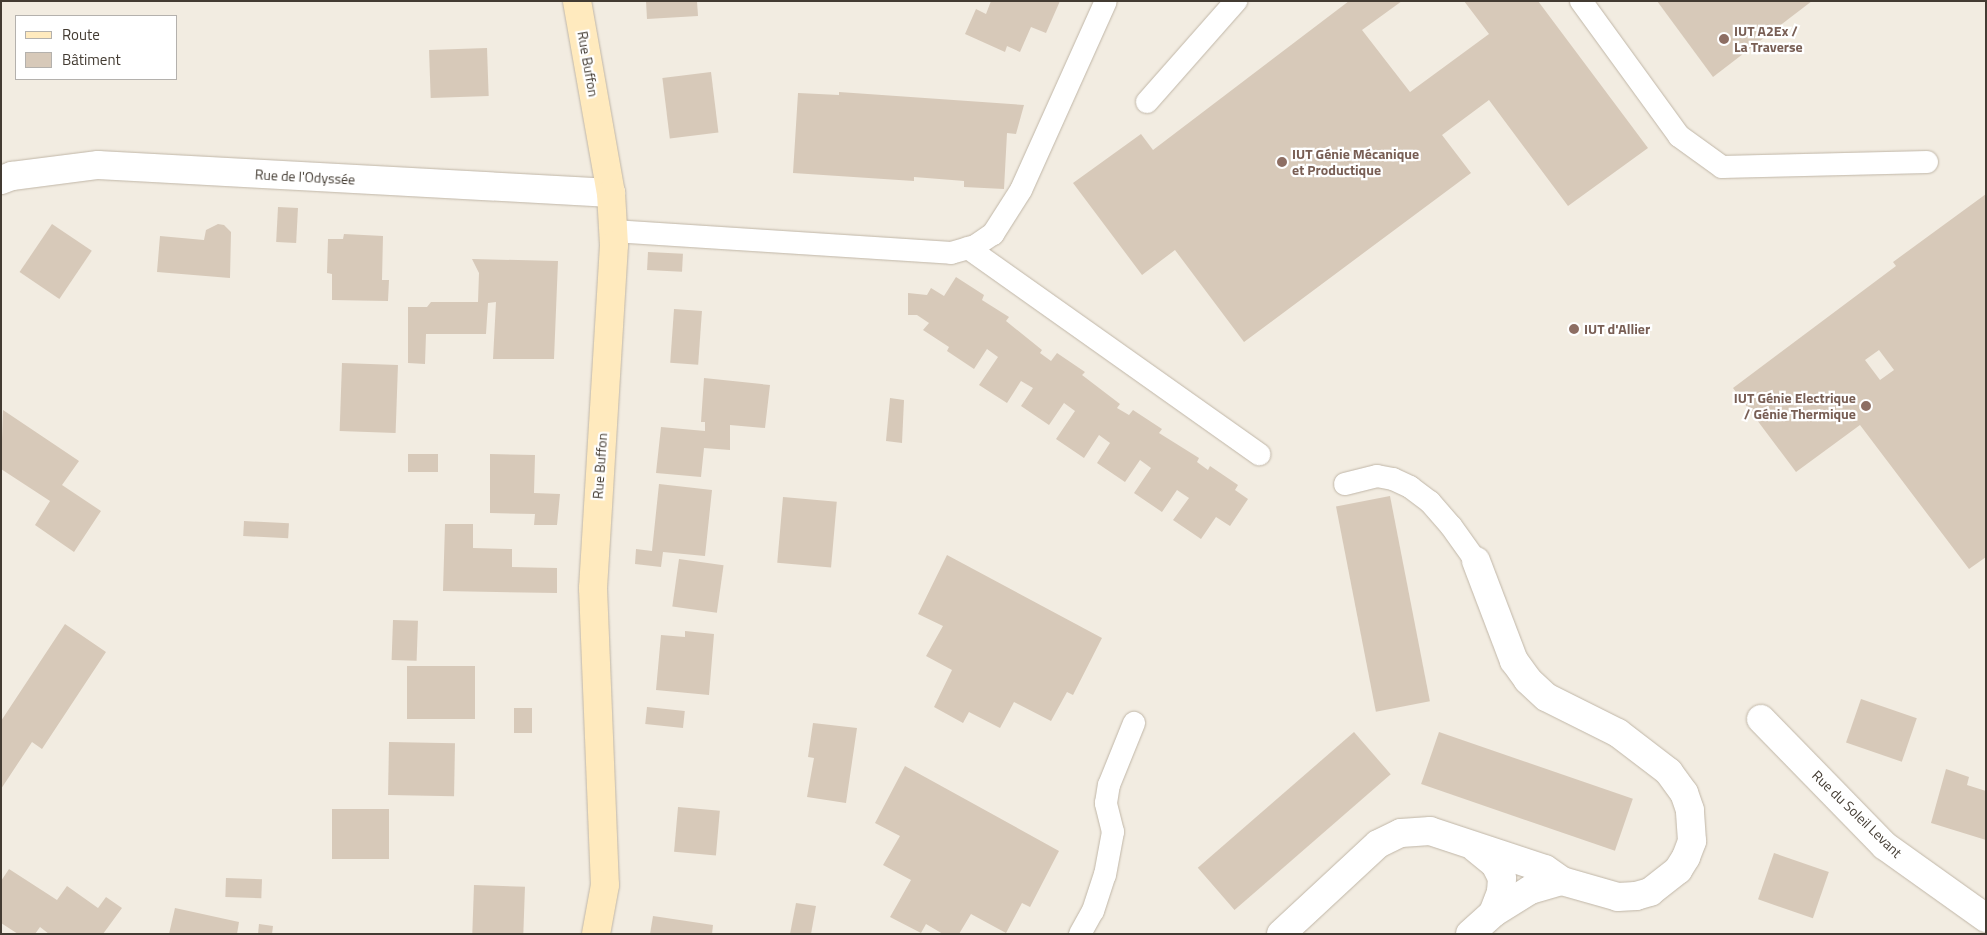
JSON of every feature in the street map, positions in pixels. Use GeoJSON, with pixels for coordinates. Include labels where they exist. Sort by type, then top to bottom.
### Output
{"type":"FeatureCollection","features":[{"type":"Feature","properties":{"kind":"main road","name":"Rue Buffon"},"geometry":{"type":"LineString","coordinates":[[577,1],[611,193],[613,231],[593,588],[605,885],[596,934]]}},
{"type":"Feature","properties":{"kind":"street","name":"Rue de l'Odyssée"},"geometry":{"type":"LineString","coordinates":[[1,180],[12,176],[98,165],[611,193]]}},
{"type":"Feature","properties":{"kind":"street"},"geometry":{"type":"LineString","coordinates":[[1281,934],[1378,844],[1401,833],[1430,831],[1545,870],[1562,881],[1618,896],[1636,896],[1650,892],[1678,870],[1686,857],[1692,840],[1690,810],[1684,793],[1669,772],[1653,758],[1618,733],[1546,697],[1528,680],[1514,661],[1476,561]]}},
{"type":"Feature","properties":{"kind":"street","name":"Rue du Soleil Levant"},"geometry":{"type":"LineString","coordinates":[[1761,719],[1885,846],[1986,918]]}},
{"type":"Feature","properties":{"kind":"street"},"geometry":{"type":"LineString","coordinates":[[1471,845],[1495,864],[1502,878],[1502,892],[1493,913]]}},
{"type":"Feature","properties":{"kind":"street"},"geometry":{"type":"LineString","coordinates":[[1470,934],[1493,913],[1530,890],[1562,881]]}},
{"type":"Feature","properties":{"kind":"lane"},"geometry":{"type":"LineString","coordinates":[[613,231],[951,252],[975,246],[993,234],[1021,190],[1106,1]]}},
{"type":"Feature","properties":{"kind":"lane"},"geometry":{"type":"LineString","coordinates":[[1148,102],[1236,1]]}},
{"type":"Feature","properties":{"kind":"lane"},"geometry":{"type":"LineString","coordinates":[[1582,1],[1679,136],[1722,167],[1927,162]]}},
{"type":"Feature","properties":{"kind":"lane"},"geometry":{"type":"LineString","coordinates":[[968,248],[1259,454]]}},
{"type":"Feature","properties":{"kind":"lane"},"geometry":{"type":"LineString","coordinates":[[1345,484],[1378,476],[1393,479],[1410,486],[1430,502],[1451,526],[1476,561]]}},
{"type":"Feature","properties":{"kind":"lane"},"geometry":{"type":"LineString","coordinates":[[1080,934],[1093,911],[1105,875],[1113,832],[1106,803],[1109,785],[1134,723]]}},
{"type":"Feature","properties":{"kind":"building"},"geometry":{"type":"Polygon","coordinates":[[[646,1],[697,1],[698,16],[647,19],[646,1]]]}},
{"type":"Feature","properties":{"kind":"building"},"geometry":{"type":"Polygon","coordinates":[[[991,1],[1060,1],[1046,33],[1031,27],[1020,52],[1007,46],[1005,52],[965,34],[976,9],[986,14],[991,1]]]}},
{"type":"Feature","properties":{"kind":"building","name":"IUT Génie Mécanique et Productique"},"geometry":{"type":"Polygon","coordinates":[[[1349,1],[1402,1],[1362,30],[1410,92],[1489,34],[1464,1],[1538,1],[1648,148],[1568,206],[1489,100],[1442,135],[1471,173],[1244,342],[1175,250],[1142,275],[1073,183],[1141,134],[1153,150],[1349,1]]]}},
{"type":"Feature","properties":{"kind":"building","name":"IUT A2Ex / La Traverse"},"geometry":{"type":"Polygon","coordinates":[[[1657,1],[1812,1],[1713,77],[1657,1]]]}},
{"type":"Feature","properties":{"kind":"building"},"geometry":{"type":"Polygon","coordinates":[[[487,48],[489,96],[431,98],[429,50],[487,48]]]}},
{"type":"Feature","properties":{"kind":"building"},"geometry":{"type":"Polygon","coordinates":[[[711,72],[718,133],[670,139],[662,78],[711,72]]]}},
{"type":"Feature","properties":{"kind":"building"},"geometry":{"type":"Polygon","coordinates":[[[839,92],[1024,105],[1016,134],[1007,133],[1004,189],[964,187],[964,181],[914,177],[914,181],[793,173],[798,93],[839,95],[839,92]]]}},
{"type":"Feature","properties":{"kind":"building","name":"IUT Génie Electrique / Génie Thermique"},"geometry":{"type":"Polygon","coordinates":[[[1986,194],[1986,557],[1969,569],[1860,425],[1796,472],[1733,388],[1896,266],[1893,262],[1986,194]],[[1879,350],[1865,360],[1880,380],[1894,370],[1879,350]]]}},
{"type":"Feature","properties":{"kind":"building"},"geometry":{"type":"Polygon","coordinates":[[[278,207],[298,208],[296,243],[276,242],[278,207]]]}},
{"type":"Feature","properties":{"kind":"building"},"geometry":{"type":"Polygon","coordinates":[[[52,224],[92,251],[59,299],[20,272],[52,224]]]}},
{"type":"Feature","properties":{"kind":"building"},"geometry":{"type":"Polygon","coordinates":[[[218,224],[224,225],[231,232],[230,278],[157,272],[160,236],[204,240],[206,230],[218,224]]]}},
{"type":"Feature","properties":{"kind":"building"},"geometry":{"type":"Polygon","coordinates":[[[344,234],[383,236],[382,280],[389,280],[388,301],[332,300],[332,274],[327,273],[328,239],[343,239],[344,234]]]}},
{"type":"Feature","properties":{"kind":"building"},"geometry":{"type":"Polygon","coordinates":[[[648,252],[683,254],[682,272],[647,270],[648,252]]]}},
{"type":"Feature","properties":{"kind":"building"},"geometry":{"type":"Polygon","coordinates":[[[472,259],[558,261],[554,359],[493,359],[496,302],[488,303],[486,334],[426,334],[425,364],[408,363],[408,307],[427,307],[431,302],[478,302],[479,273],[472,259]]]}},
{"type":"Feature","properties":{"kind":"building"},"geometry":{"type":"Polygon","coordinates":[[[956,277],[984,295],[982,300],[1009,317],[1006,321],[1042,350],[1040,353],[1051,361],[1057,353],[1085,372],[1082,375],[1120,404],[1117,408],[1129,415],[1133,410],[1162,429],[1159,433],[1199,458],[1197,462],[1208,470],[1210,466],[1238,485],[1235,490],[1248,499],[1230,526],[1216,517],[1201,539],[1173,520],[1189,498],[1177,490],[1162,512],[1134,493],[1151,468],[1140,460],[1125,482],[1097,463],[1110,443],[1099,435],[1084,458],[1056,439],[1075,411],[1064,403],[1049,425],[1021,406],[1033,388],[1021,381],[1007,403],[979,385],[998,357],[987,349],[974,369],[947,351],[949,347],[923,330],[929,323],[917,315],[908,315],[908,293],[927,295],[931,288],[944,296],[956,277]]]}},
{"type":"Feature","properties":{"kind":"building"},"geometry":{"type":"Polygon","coordinates":[[[674,309],[702,311],[698,365],[670,363],[674,309]]]}},
{"type":"Feature","properties":{"kind":"building"},"geometry":{"type":"Polygon","coordinates":[[[342,363],[398,365],[396,433],[340,431],[342,363]]]}},
{"type":"Feature","properties":{"kind":"building"},"geometry":{"type":"Polygon","coordinates":[[[704,378],[770,385],[765,428],[730,425],[730,450],[704,448],[701,477],[656,473],[661,427],[705,431],[705,422],[701,422],[704,378]]]}},
{"type":"Feature","properties":{"kind":"building"},"geometry":{"type":"Polygon","coordinates":[[[890,398],[904,400],[902,443],[886,441],[890,398]]]}},
{"type":"Feature","properties":{"kind":"building"},"geometry":{"type":"Polygon","coordinates":[[[3,410],[79,461],[62,485],[101,511],[74,552],[35,525],[50,501],[1,469],[3,410]]]}},
{"type":"Feature","properties":{"kind":"building"},"geometry":{"type":"Polygon","coordinates":[[[408,454],[438,454],[438,472],[408,472],[408,454]]]}},
{"type":"Feature","properties":{"kind":"building"},"geometry":{"type":"Polygon","coordinates":[[[490,454],[535,455],[534,493],[560,494],[557,525],[534,525],[535,514],[490,513],[490,454]]]}},
{"type":"Feature","properties":{"kind":"building"},"geometry":{"type":"Polygon","coordinates":[[[659,484],[712,490],[705,556],[663,552],[661,567],[635,564],[636,549],[652,551],[659,484]]]}},
{"type":"Feature","properties":{"kind":"building"},"geometry":{"type":"Polygon","coordinates":[[[1390,496],[1430,701],[1376,712],[1336,506],[1390,496]]]}},
{"type":"Feature","properties":{"kind":"building"},"geometry":{"type":"Polygon","coordinates":[[[783,497],[837,502],[831,567],[777,563],[783,497]]]}},
{"type":"Feature","properties":{"kind":"building"},"geometry":{"type":"Polygon","coordinates":[[[244,521],[289,523],[288,538],[243,536],[244,521]]]}},
{"type":"Feature","properties":{"kind":"building"},"geometry":{"type":"Polygon","coordinates":[[[445,524],[473,524],[473,548],[512,549],[512,567],[557,568],[557,593],[443,591],[445,524]]]}},
{"type":"Feature","properties":{"kind":"building"},"geometry":{"type":"Polygon","coordinates":[[[947,555],[1102,638],[1073,695],[1067,692],[1051,721],[1014,702],[1000,728],[969,712],[963,723],[934,707],[952,670],[926,656],[943,626],[918,614],[947,555]]]}},
{"type":"Feature","properties":{"kind":"building"},"geometry":{"type":"Polygon","coordinates":[[[679,559],[724,565],[717,613],[672,607],[679,559]]]}},
{"type":"Feature","properties":{"kind":"building"},"geometry":{"type":"Polygon","coordinates":[[[393,620],[418,621],[417,661],[392,660],[393,620]]]}},
{"type":"Feature","properties":{"kind":"building"},"geometry":{"type":"Polygon","coordinates":[[[65,624],[106,652],[42,749],[32,742],[1,789],[1,721],[65,624]]]}},
{"type":"Feature","properties":{"kind":"building"},"geometry":{"type":"Polygon","coordinates":[[[685,631],[714,634],[709,695],[656,690],[661,635],[685,637],[685,631]]]}},
{"type":"Feature","properties":{"kind":"building"},"geometry":{"type":"Polygon","coordinates":[[[407,666],[475,666],[475,719],[407,719],[407,666]]]}},
{"type":"Feature","properties":{"kind":"building"},"geometry":{"type":"Polygon","coordinates":[[[1861,699],[1917,718],[1902,762],[1846,742],[1861,699]]]}},
{"type":"Feature","properties":{"kind":"building"},"geometry":{"type":"Polygon","coordinates":[[[647,707],[685,711],[683,728],[645,724],[647,707]]]}},
{"type":"Feature","properties":{"kind":"building"},"geometry":{"type":"Polygon","coordinates":[[[514,708],[532,708],[532,733],[514,733],[514,708]]]}},
{"type":"Feature","properties":{"kind":"building"},"geometry":{"type":"Polygon","coordinates":[[[813,723],[857,728],[846,803],[807,797],[814,758],[808,757],[813,723]]]}},
{"type":"Feature","properties":{"kind":"building"},"geometry":{"type":"Polygon","coordinates":[[[1354,732],[1391,774],[1235,910],[1198,868],[1354,732]]]}},
{"type":"Feature","properties":{"kind":"building"},"geometry":{"type":"Polygon","coordinates":[[[1439,732],[1633,799],[1615,851],[1421,784],[1439,732]]]}},
{"type":"Feature","properties":{"kind":"building"},"geometry":{"type":"Polygon","coordinates":[[[389,742],[455,743],[454,796],[388,795],[389,742]]]}},
{"type":"Feature","properties":{"kind":"building"},"geometry":{"type":"Polygon","coordinates":[[[905,766],[1059,851],[1030,907],[1022,903],[1006,933],[971,914],[959,934],[943,934],[926,924],[921,933],[890,917],[911,880],[883,865],[900,836],[875,823],[905,766]]]}},
{"type":"Feature","properties":{"kind":"building"},"geometry":{"type":"Polygon","coordinates":[[[1946,769],[1969,777],[1967,785],[1986,791],[1986,840],[1931,823],[1946,769]]]}},
{"type":"Feature","properties":{"kind":"building"},"geometry":{"type":"Polygon","coordinates":[[[678,807],[720,811],[716,855],[674,852],[678,807]]]}},
{"type":"Feature","properties":{"kind":"building"},"geometry":{"type":"Polygon","coordinates":[[[332,809],[389,809],[389,859],[332,859],[332,809]]]}},
{"type":"Feature","properties":{"kind":"building"},"geometry":{"type":"Polygon","coordinates":[[[1774,853],[1829,872],[1813,918],[1758,899],[1774,853]]]}},
{"type":"Feature","properties":{"kind":"building"},"geometry":{"type":"Polygon","coordinates":[[[9,869],[57,900],[67,886],[98,908],[106,897],[122,908],[103,934],[49,934],[40,927],[35,934],[18,934],[1,923],[1,881],[9,869]]]}},
{"type":"Feature","properties":{"kind":"building"},"geometry":{"type":"Polygon","coordinates":[[[226,878],[262,879],[261,898],[225,897],[226,878]]]}},
{"type":"Feature","properties":{"kind":"building"},"geometry":{"type":"Polygon","coordinates":[[[474,885],[525,887],[523,934],[472,934],[474,885]]]}},
{"type":"Feature","properties":{"kind":"building"},"geometry":{"type":"Polygon","coordinates":[[[796,903],[816,906],[811,934],[790,934],[796,903]]]}},
{"type":"Feature","properties":{"kind":"building"},"geometry":{"type":"Polygon","coordinates":[[[175,908],[239,922],[237,934],[169,934],[175,908]]]}},
{"type":"Feature","properties":{"kind":"building"},"geometry":{"type":"Polygon","coordinates":[[[653,916],[713,925],[712,934],[650,934],[653,916]]]}},
{"type":"Feature","properties":{"kind":"building"},"geometry":{"type":"Polygon","coordinates":[[[259,924],[273,926],[272,934],[258,934],[259,924]]]}},
{"type":"Feature","properties":{"kind":"place","name":"IUT A2Ex / La Traverse"},"geometry":{"type":"Point","coordinates":[1724,39]}},
{"type":"Feature","properties":{"kind":"place","name":"IUT Génie Mécanique et Productique"},"geometry":{"type":"Point","coordinates":[1282,162]}},
{"type":"Feature","properties":{"kind":"place","name":"IUT d'Allier"},"geometry":{"type":"Point","coordinates":[1574,329]}},
{"type":"Feature","properties":{"kind":"place","name":"IUT Génie Electrique / Génie Thermique"},"geometry":{"type":"Point","coordinates":[1866,406]}}]}
